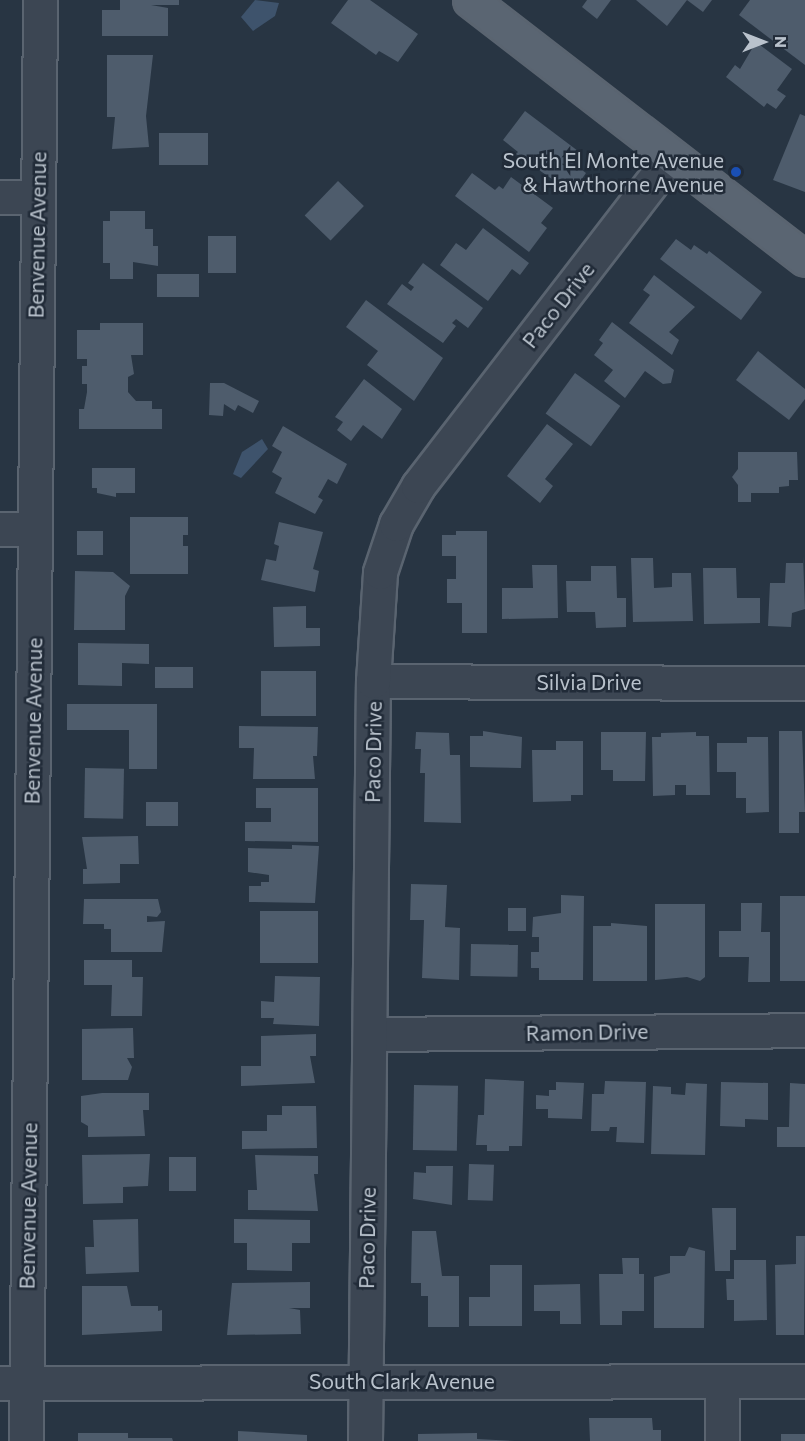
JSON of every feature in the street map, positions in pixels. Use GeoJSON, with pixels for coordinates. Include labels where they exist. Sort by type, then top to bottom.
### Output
{"type":"FeatureCollection","features":[{"type":"Feature","properties":{"kind":"main road"},"geometry":{"type":"LineString","coordinates":[[470,0],[671,158],[805,259]]}},
{"type":"Feature","properties":{"kind":"street","name":"Benvenue Avenue"},"geometry":{"type":"LineString","coordinates":[[26,1441],[13,1383],[34,530],[40,0]]}},
{"type":"Feature","properties":{"kind":"street","name":"Paco Drive"},"geometry":{"type":"LineString","coordinates":[[365,1441],[373,681],[380,572],[396,524],[418,486],[671,158]]}},
{"type":"Feature","properties":{"kind":"street"},"geometry":{"type":"LineString","coordinates":[[0,197],[37,197]]}},
{"type":"Feature","properties":{"kind":"street"},"geometry":{"type":"LineString","coordinates":[[0,529],[34,530]]}},
{"type":"Feature","properties":{"kind":"street","name":"Silvia Drive"},"geometry":{"type":"LineString","coordinates":[[373,681],[805,683]]}},
{"type":"Feature","properties":{"kind":"street","name":"Ramon Drive"},"geometry":{"type":"LineString","coordinates":[[369,1034],[805,1030]]}},
{"type":"Feature","properties":{"kind":"street","name":"South Clark Avenue"},"geometry":{"type":"LineString","coordinates":[[13,1383],[365,1380],[805,1381]]}},
{"type":"Feature","properties":{"kind":"street"},"geometry":{"type":"LineString","coordinates":[[722,1382],[722,1441]]}},
{"type":"Feature","properties":{"kind":"water"},"geometry":{"type":"Polygon","coordinates":[[[255,0],[279,3],[275,16],[253,31],[241,17],[255,0]]]}},
{"type":"Feature","properties":{"kind":"water"},"geometry":{"type":"Polygon","coordinates":[[[262,439],[268,449],[241,478],[233,474],[242,452],[262,439]]]}},
{"type":"Feature","properties":{"kind":"building"},"geometry":{"type":"Polygon","coordinates":[[[120,0],[179,0],[179,5],[151,5],[168,8],[168,36],[102,36],[102,10],[120,10],[120,0]]]}},
{"type":"Feature","properties":{"kind":"building"},"geometry":{"type":"Polygon","coordinates":[[[348,0],[370,0],[418,34],[398,62],[379,51],[376,55],[331,23],[348,0]]]}},
{"type":"Feature","properties":{"kind":"building"},"geometry":{"type":"Polygon","coordinates":[[[587,0],[611,0],[597,19],[582,7],[587,0]]]}},
{"type":"Feature","properties":{"kind":"building"},"geometry":{"type":"Polygon","coordinates":[[[636,0],[687,0],[667,26],[636,0]]]}},
{"type":"Feature","properties":{"kind":"building"},"geometry":{"type":"Polygon","coordinates":[[[687,0],[712,0],[703,12],[687,0]]]}},
{"type":"Feature","properties":{"kind":"building"},"geometry":{"type":"Polygon","coordinates":[[[750,0],[805,0],[805,65],[739,15],[750,0]]]}},
{"type":"Feature","properties":{"kind":"building"},"geometry":{"type":"Polygon","coordinates":[[[756,42],[792,69],[777,90],[786,96],[776,109],[767,103],[764,107],[726,77],[735,65],[740,69],[756,42]]]}},
{"type":"Feature","properties":{"kind":"building"},"geometry":{"type":"Polygon","coordinates":[[[107,55],[153,55],[146,116],[149,147],[112,149],[115,117],[107,117],[107,55]]]}},
{"type":"Feature","properties":{"kind":"building"},"geometry":{"type":"Polygon","coordinates":[[[525,111],[578,151],[570,161],[586,173],[572,193],[516,154],[518,152],[503,140],[525,111]]]}},
{"type":"Feature","properties":{"kind":"building"},"geometry":{"type":"Polygon","coordinates":[[[800,114],[805,116],[805,192],[773,180],[800,114]]]}},
{"type":"Feature","properties":{"kind":"building"},"geometry":{"type":"Polygon","coordinates":[[[159,133],[208,133],[208,165],[159,165],[159,133]]]}},
{"type":"Feature","properties":{"kind":"building"},"geometry":{"type":"Polygon","coordinates":[[[472,173],[495,190],[499,186],[503,189],[511,177],[553,208],[541,223],[547,228],[529,252],[455,196],[472,173]]]}},
{"type":"Feature","properties":{"kind":"building"},"geometry":{"type":"Polygon","coordinates":[[[338,181],[364,206],[331,241],[305,216],[338,181]]]}},
{"type":"Feature","properties":{"kind":"building"},"geometry":{"type":"Polygon","coordinates":[[[110,211],[145,211],[145,229],[153,229],[153,246],[158,246],[158,266],[133,262],[133,279],[110,279],[110,263],[103,263],[103,221],[110,221],[110,211]]]}},
{"type":"Feature","properties":{"kind":"building"},"geometry":{"type":"Polygon","coordinates":[[[483,228],[529,263],[520,275],[512,269],[488,301],[440,265],[456,243],[466,250],[483,228]]]}},
{"type":"Feature","properties":{"kind":"building"},"geometry":{"type":"Polygon","coordinates":[[[208,236],[236,236],[236,273],[208,273],[208,236]]]}},
{"type":"Feature","properties":{"kind":"building"},"geometry":{"type":"Polygon","coordinates":[[[676,239],[691,250],[694,245],[707,254],[709,251],[762,292],[741,320],[660,259],[676,239]]]}},
{"type":"Feature","properties":{"kind":"building"},"geometry":{"type":"Polygon","coordinates":[[[423,263],[483,308],[468,328],[456,319],[452,323],[456,326],[443,343],[387,304],[402,284],[411,291],[414,287],[408,283],[423,263]]]}},
{"type":"Feature","properties":{"kind":"building"},"geometry":{"type":"Polygon","coordinates":[[[157,274],[199,274],[199,297],[157,297],[157,274]]]}},
{"type":"Feature","properties":{"kind":"building"},"geometry":{"type":"Polygon","coordinates":[[[654,275],[695,307],[669,332],[679,340],[672,355],[629,323],[650,295],[643,290],[654,275]]]}},
{"type":"Feature","properties":{"kind":"building"},"geometry":{"type":"Polygon","coordinates":[[[366,300],[443,358],[414,401],[367,365],[378,351],[346,327],[366,300]]]}},
{"type":"Feature","properties":{"kind":"building"},"geometry":{"type":"Polygon","coordinates":[[[612,322],[674,370],[671,383],[663,384],[645,371],[625,398],[604,381],[613,370],[594,355],[603,343],[599,340],[612,322]]]}},
{"type":"Feature","properties":{"kind":"building"},"geometry":{"type":"Polygon","coordinates":[[[100,323],[143,323],[143,355],[131,355],[134,374],[128,377],[128,392],[136,401],[152,401],[152,409],[162,409],[162,429],[79,429],[79,409],[84,409],[87,392],[87,384],[82,384],[82,366],[87,366],[87,359],[77,359],[77,330],[100,330],[100,323]]]}},
{"type":"Feature","properties":{"kind":"building"},"geometry":{"type":"Polygon","coordinates":[[[758,351],[805,389],[805,399],[789,420],[736,380],[758,351]]]}},
{"type":"Feature","properties":{"kind":"building"},"geometry":{"type":"Polygon","coordinates":[[[575,373],[620,406],[591,446],[546,413],[575,373]]]}},
{"type":"Feature","properties":{"kind":"building"},"geometry":{"type":"Polygon","coordinates":[[[364,379],[402,409],[382,439],[363,425],[351,441],[337,430],[343,422],[335,417],[364,379]]]}},
{"type":"Feature","properties":{"kind":"building"},"geometry":{"type":"Polygon","coordinates":[[[210,383],[224,383],[259,401],[253,413],[238,405],[235,411],[224,404],[223,416],[209,415],[210,383]]]}},
{"type":"Feature","properties":{"kind":"building"},"geometry":{"type":"Polygon","coordinates":[[[547,424],[573,444],[545,479],[553,486],[540,503],[507,476],[547,424]]]}},
{"type":"Feature","properties":{"kind":"building"},"geometry":{"type":"Polygon","coordinates":[[[283,426],[347,464],[337,484],[328,479],[318,497],[323,500],[315,514],[275,493],[282,478],[272,472],[282,452],[272,446],[283,426]]]}},
{"type":"Feature","properties":{"kind":"building"},"geometry":{"type":"Polygon","coordinates":[[[738,452],[797,452],[798,480],[789,480],[789,486],[779,487],[779,493],[751,493],[751,502],[738,502],[738,485],[732,477],[738,469],[738,452]]]}},
{"type":"Feature","properties":{"kind":"building"},"geometry":{"type":"Polygon","coordinates":[[[92,468],[135,468],[135,493],[116,493],[116,497],[97,493],[97,488],[92,488],[92,468]]]}},
{"type":"Feature","properties":{"kind":"building"},"geometry":{"type":"Polygon","coordinates":[[[130,517],[188,517],[188,535],[183,535],[183,546],[188,546],[188,574],[130,574],[130,517]]]}},
{"type":"Feature","properties":{"kind":"building"},"geometry":{"type":"Polygon","coordinates":[[[279,522],[323,532],[313,569],[319,571],[315,592],[261,580],[266,559],[276,561],[279,546],[274,544],[279,522]]]}},
{"type":"Feature","properties":{"kind":"building"},"geometry":{"type":"Polygon","coordinates":[[[77,531],[103,531],[103,555],[77,555],[77,531]]]}},
{"type":"Feature","properties":{"kind":"building"},"geometry":{"type":"Polygon","coordinates":[[[456,531],[487,531],[487,633],[462,633],[462,603],[447,603],[447,579],[456,579],[456,556],[442,556],[442,535],[456,535],[456,531]]]}},
{"type":"Feature","properties":{"kind":"building"},"geometry":{"type":"Polygon","coordinates":[[[803,556],[805,609],[792,613],[791,627],[768,626],[770,583],[785,583],[786,563],[803,563],[803,556]]]}},
{"type":"Feature","properties":{"kind":"building"},"geometry":{"type":"Polygon","coordinates":[[[631,558],[653,558],[654,588],[672,587],[672,573],[691,573],[693,621],[633,622],[631,558]]]}},
{"type":"Feature","properties":{"kind":"building"},"geometry":{"type":"Polygon","coordinates":[[[532,565],[557,565],[558,618],[502,619],[502,588],[533,588],[532,565]]]}},
{"type":"Feature","properties":{"kind":"building"},"geometry":{"type":"Polygon","coordinates":[[[591,566],[616,566],[617,598],[626,598],[626,627],[596,628],[595,612],[567,612],[566,581],[591,581],[591,566]]]}},
{"type":"Feature","properties":{"kind":"building"},"geometry":{"type":"Polygon","coordinates":[[[703,568],[736,568],[737,598],[760,598],[760,623],[704,624],[703,568]]]}},
{"type":"Feature","properties":{"kind":"building"},"geometry":{"type":"Polygon","coordinates":[[[75,571],[113,572],[130,586],[125,596],[125,630],[74,630],[75,571]]]}},
{"type":"Feature","properties":{"kind":"building"},"geometry":{"type":"Polygon","coordinates":[[[306,606],[306,628],[320,628],[320,646],[274,647],[273,607],[306,606]]]}},
{"type":"Feature","properties":{"kind":"building"},"geometry":{"type":"Polygon","coordinates":[[[78,643],[149,644],[149,664],[122,663],[122,686],[78,685],[78,643]]]}},
{"type":"Feature","properties":{"kind":"building"},"geometry":{"type":"Polygon","coordinates":[[[155,667],[193,667],[193,688],[155,688],[155,667]]]}},
{"type":"Feature","properties":{"kind":"building"},"geometry":{"type":"Polygon","coordinates":[[[261,671],[316,671],[316,716],[261,716],[261,671]]]}},
{"type":"Feature","properties":{"kind":"building"},"geometry":{"type":"Polygon","coordinates":[[[67,704],[157,704],[157,769],[129,769],[129,730],[67,730],[67,704]]]}},
{"type":"Feature","properties":{"kind":"building"},"geometry":{"type":"Polygon","coordinates":[[[239,726],[318,727],[317,756],[313,756],[315,779],[253,779],[254,748],[239,748],[239,726]]]}},
{"type":"Feature","properties":{"kind":"building"},"geometry":{"type":"Polygon","coordinates":[[[483,731],[522,737],[521,768],[470,767],[470,736],[483,736],[483,731]]]}},
{"type":"Feature","properties":{"kind":"building"},"geometry":{"type":"Polygon","coordinates":[[[779,731],[802,731],[805,812],[799,812],[799,833],[779,833],[779,731]]]}},
{"type":"Feature","properties":{"kind":"building"},"geometry":{"type":"Polygon","coordinates":[[[416,732],[449,733],[450,755],[460,755],[461,823],[424,822],[425,773],[420,773],[421,749],[415,749],[416,732]]]}},
{"type":"Feature","properties":{"kind":"building"},"geometry":{"type":"Polygon","coordinates":[[[601,732],[646,732],[645,781],[613,781],[613,770],[601,770],[601,732]]]}},
{"type":"Feature","properties":{"kind":"building"},"geometry":{"type":"Polygon","coordinates":[[[696,732],[696,736],[709,736],[710,795],[686,795],[686,785],[675,785],[675,795],[653,796],[652,737],[661,737],[661,733],[696,732]]]}},
{"type":"Feature","properties":{"kind":"building"},"geometry":{"type":"Polygon","coordinates":[[[747,737],[768,737],[769,812],[746,813],[746,798],[736,798],[736,772],[717,772],[717,743],[747,743],[747,737]]]}},
{"type":"Feature","properties":{"kind":"building"},"geometry":{"type":"Polygon","coordinates":[[[556,741],[583,741],[583,795],[571,795],[571,801],[533,802],[532,750],[556,750],[556,741]]]}},
{"type":"Feature","properties":{"kind":"building"},"geometry":{"type":"Polygon","coordinates":[[[85,768],[124,769],[123,819],[84,818],[85,768]]]}},
{"type":"Feature","properties":{"kind":"building"},"geometry":{"type":"Polygon","coordinates":[[[256,788],[318,788],[318,842],[245,841],[245,822],[271,822],[271,808],[256,808],[256,788]]]}},
{"type":"Feature","properties":{"kind":"building"},"geometry":{"type":"Polygon","coordinates":[[[146,802],[178,802],[178,826],[146,826],[146,802]]]}},
{"type":"Feature","properties":{"kind":"building"},"geometry":{"type":"Polygon","coordinates":[[[138,836],[139,864],[120,864],[120,883],[83,884],[83,869],[87,869],[82,837],[138,836]]]}},
{"type":"Feature","properties":{"kind":"building"},"geometry":{"type":"Polygon","coordinates":[[[292,845],[319,846],[315,903],[249,902],[249,886],[261,886],[261,882],[269,882],[269,875],[248,872],[248,848],[292,849],[292,845]]]}},
{"type":"Feature","properties":{"kind":"building"},"geometry":{"type":"Polygon","coordinates":[[[411,884],[447,885],[445,927],[460,928],[459,980],[422,978],[424,920],[410,920],[411,884]]]}},
{"type":"Feature","properties":{"kind":"building"},"geometry":{"type":"Polygon","coordinates":[[[561,895],[584,896],[583,980],[539,980],[539,968],[531,968],[531,952],[539,952],[539,937],[532,937],[533,917],[561,913],[561,895]]]}},
{"type":"Feature","properties":{"kind":"building"},"geometry":{"type":"Polygon","coordinates":[[[780,896],[805,896],[805,981],[780,981],[780,896]]]}},
{"type":"Feature","properties":{"kind":"building"},"geometry":{"type":"Polygon","coordinates":[[[84,899],[158,899],[161,912],[157,917],[147,916],[147,922],[165,921],[162,952],[111,952],[111,929],[104,929],[104,924],[83,924],[84,899]]]}},
{"type":"Feature","properties":{"kind":"building"},"geometry":{"type":"Polygon","coordinates":[[[741,903],[762,903],[761,932],[770,932],[770,982],[748,982],[749,957],[719,957],[719,931],[741,931],[741,903]]]}},
{"type":"Feature","properties":{"kind":"building"},"geometry":{"type":"Polygon","coordinates":[[[655,904],[705,904],[705,977],[700,981],[687,977],[655,980],[655,904]]]}},
{"type":"Feature","properties":{"kind":"building"},"geometry":{"type":"Polygon","coordinates":[[[508,908],[526,908],[526,931],[508,931],[508,908]]]}},
{"type":"Feature","properties":{"kind":"building"},"geometry":{"type":"Polygon","coordinates":[[[260,911],[318,911],[318,963],[260,963],[260,911]]]}},
{"type":"Feature","properties":{"kind":"building"},"geometry":{"type":"Polygon","coordinates":[[[611,923],[647,926],[647,981],[593,981],[593,926],[611,926],[611,923]]]}},
{"type":"Feature","properties":{"kind":"building"},"geometry":{"type":"Polygon","coordinates":[[[471,944],[518,945],[517,977],[470,976],[471,944]]]}},
{"type":"Feature","properties":{"kind":"building"},"geometry":{"type":"Polygon","coordinates":[[[84,960],[132,960],[132,977],[143,977],[142,1016],[111,1016],[112,985],[84,985],[84,960]]]}},
{"type":"Feature","properties":{"kind":"building"},"geometry":{"type":"Polygon","coordinates":[[[275,976],[320,977],[319,1026],[273,1024],[274,1018],[261,1018],[261,1001],[274,1002],[275,976]]]}},
{"type":"Feature","properties":{"kind":"building"},"geometry":{"type":"Polygon","coordinates":[[[133,1028],[134,1058],[127,1058],[132,1067],[128,1080],[82,1080],[82,1029],[133,1028]]]}},
{"type":"Feature","properties":{"kind":"building"},"geometry":{"type":"Polygon","coordinates":[[[316,1034],[316,1056],[310,1056],[315,1083],[241,1086],[241,1066],[261,1066],[261,1036],[316,1034]]]}},
{"type":"Feature","properties":{"kind":"building"},"geometry":{"type":"Polygon","coordinates":[[[485,1079],[524,1081],[522,1146],[509,1146],[509,1151],[487,1151],[487,1145],[476,1145],[478,1115],[484,1115],[485,1079]]]}},
{"type":"Feature","properties":{"kind":"building"},"geometry":{"type":"Polygon","coordinates":[[[605,1081],[646,1082],[644,1143],[616,1142],[617,1127],[610,1127],[609,1131],[591,1131],[592,1094],[604,1094],[605,1081]]]}},
{"type":"Feature","properties":{"kind":"building"},"geometry":{"type":"Polygon","coordinates":[[[556,1082],[584,1083],[582,1119],[548,1118],[548,1109],[536,1109],[536,1095],[549,1096],[549,1090],[556,1090],[556,1082]]]}},
{"type":"Feature","properties":{"kind":"building"},"geometry":{"type":"Polygon","coordinates":[[[721,1082],[768,1083],[768,1120],[745,1119],[745,1127],[720,1126],[721,1082]]]}},
{"type":"Feature","properties":{"kind":"building"},"geometry":{"type":"Polygon","coordinates":[[[686,1083],[707,1084],[705,1155],[651,1154],[653,1086],[671,1087],[671,1094],[685,1095],[686,1083]]]}},
{"type":"Feature","properties":{"kind":"building"},"geometry":{"type":"Polygon","coordinates":[[[790,1083],[805,1084],[805,1147],[777,1147],[777,1127],[789,1127],[790,1083]]]}},
{"type":"Feature","properties":{"kind":"building"},"geometry":{"type":"Polygon","coordinates":[[[414,1085],[458,1086],[457,1151],[413,1150],[414,1085]]]}},
{"type":"Feature","properties":{"kind":"building"},"geometry":{"type":"Polygon","coordinates":[[[102,1093],[149,1093],[149,1110],[143,1110],[145,1136],[88,1137],[88,1126],[81,1122],[81,1096],[102,1093]]]}},
{"type":"Feature","properties":{"kind":"building"},"geometry":{"type":"Polygon","coordinates":[[[282,1106],[316,1106],[317,1148],[242,1149],[242,1131],[267,1131],[267,1115],[282,1115],[282,1106]]]}},
{"type":"Feature","properties":{"kind":"building"},"geometry":{"type":"Polygon","coordinates":[[[150,1154],[148,1186],[123,1187],[123,1203],[83,1204],[82,1155],[150,1154]]]}},
{"type":"Feature","properties":{"kind":"building"},"geometry":{"type":"Polygon","coordinates":[[[255,1155],[318,1156],[318,1174],[314,1174],[318,1211],[248,1210],[248,1190],[257,1190],[255,1155]]]}},
{"type":"Feature","properties":{"kind":"building"},"geometry":{"type":"Polygon","coordinates":[[[169,1157],[196,1157],[196,1191],[169,1191],[169,1157]]]}},
{"type":"Feature","properties":{"kind":"building"},"geometry":{"type":"Polygon","coordinates":[[[469,1164],[494,1165],[493,1201],[468,1200],[469,1164]]]}},
{"type":"Feature","properties":{"kind":"building"},"geometry":{"type":"Polygon","coordinates":[[[426,1166],[453,1166],[452,1205],[413,1199],[414,1172],[426,1173],[426,1166]]]}},
{"type":"Feature","properties":{"kind":"building"},"geometry":{"type":"Polygon","coordinates":[[[712,1208],[736,1208],[736,1250],[730,1250],[730,1271],[715,1271],[712,1208]]]}},
{"type":"Feature","properties":{"kind":"building"},"geometry":{"type":"Polygon","coordinates":[[[138,1219],[139,1272],[86,1274],[85,1247],[94,1247],[93,1220],[138,1219]]]}},
{"type":"Feature","properties":{"kind":"building"},"geometry":{"type":"Polygon","coordinates":[[[234,1219],[310,1220],[310,1243],[292,1243],[292,1271],[247,1270],[247,1243],[234,1243],[234,1219]]]}},
{"type":"Feature","properties":{"kind":"building"},"geometry":{"type":"Polygon","coordinates":[[[412,1231],[436,1231],[442,1276],[459,1276],[459,1327],[428,1327],[428,1296],[421,1296],[421,1283],[411,1283],[412,1231]]]}},
{"type":"Feature","properties":{"kind":"building"},"geometry":{"type":"Polygon","coordinates":[[[796,1236],[805,1236],[804,1335],[776,1335],[775,1265],[796,1264],[796,1236]]]}},
{"type":"Feature","properties":{"kind":"building"},"geometry":{"type":"Polygon","coordinates":[[[689,1247],[705,1251],[704,1328],[654,1328],[654,1277],[670,1273],[670,1256],[685,1256],[689,1247]]]}},
{"type":"Feature","properties":{"kind":"building"},"geometry":{"type":"Polygon","coordinates":[[[622,1258],[639,1258],[639,1274],[644,1274],[644,1311],[622,1311],[622,1325],[600,1325],[599,1274],[623,1274],[622,1258]]]}},
{"type":"Feature","properties":{"kind":"building"},"geometry":{"type":"Polygon","coordinates":[[[734,1260],[766,1260],[767,1320],[734,1321],[734,1300],[727,1300],[726,1279],[734,1279],[734,1260]]]}},
{"type":"Feature","properties":{"kind":"building"},"geometry":{"type":"Polygon","coordinates":[[[490,1265],[522,1265],[522,1326],[469,1326],[469,1297],[490,1297],[490,1265]]]}},
{"type":"Feature","properties":{"kind":"building"},"geometry":{"type":"Polygon","coordinates":[[[310,1282],[310,1308],[289,1308],[300,1310],[301,1334],[227,1335],[232,1283],[310,1282]]]}},
{"type":"Feature","properties":{"kind":"building"},"geometry":{"type":"Polygon","coordinates":[[[580,1284],[581,1324],[560,1324],[560,1311],[534,1311],[534,1285],[580,1284]]]}},
{"type":"Feature","properties":{"kind":"building"},"geometry":{"type":"Polygon","coordinates":[[[82,1286],[127,1286],[131,1306],[158,1306],[158,1311],[162,1310],[162,1331],[82,1335],[82,1286]]]}},
{"type":"Feature","properties":{"kind":"building"},"geometry":{"type":"Polygon","coordinates":[[[589,1418],[652,1418],[653,1430],[661,1430],[661,1441],[590,1441],[589,1418]]]}},
{"type":"Feature","properties":{"kind":"building"},"geometry":{"type":"Polygon","coordinates":[[[238,1431],[307,1435],[307,1441],[238,1441],[238,1431]]]}},
{"type":"Feature","properties":{"kind":"building"},"geometry":{"type":"Polygon","coordinates":[[[78,1433],[128,1433],[128,1438],[172,1438],[173,1441],[78,1441],[78,1433]]]}},
{"type":"Feature","properties":{"kind":"building"},"geometry":{"type":"Polygon","coordinates":[[[477,1433],[477,1439],[515,1441],[418,1441],[418,1434],[477,1433]]]}},
{"type":"Feature","properties":{"kind":"building"},"geometry":{"type":"Polygon","coordinates":[[[781,1434],[805,1434],[805,1441],[781,1441],[781,1434]]]}},
{"type":"Feature","properties":{"kind":"place","name":"South El Monte Avenue & Hawthorne Avenue"},"geometry":{"type":"Point","coordinates":[736,172]}}]}
